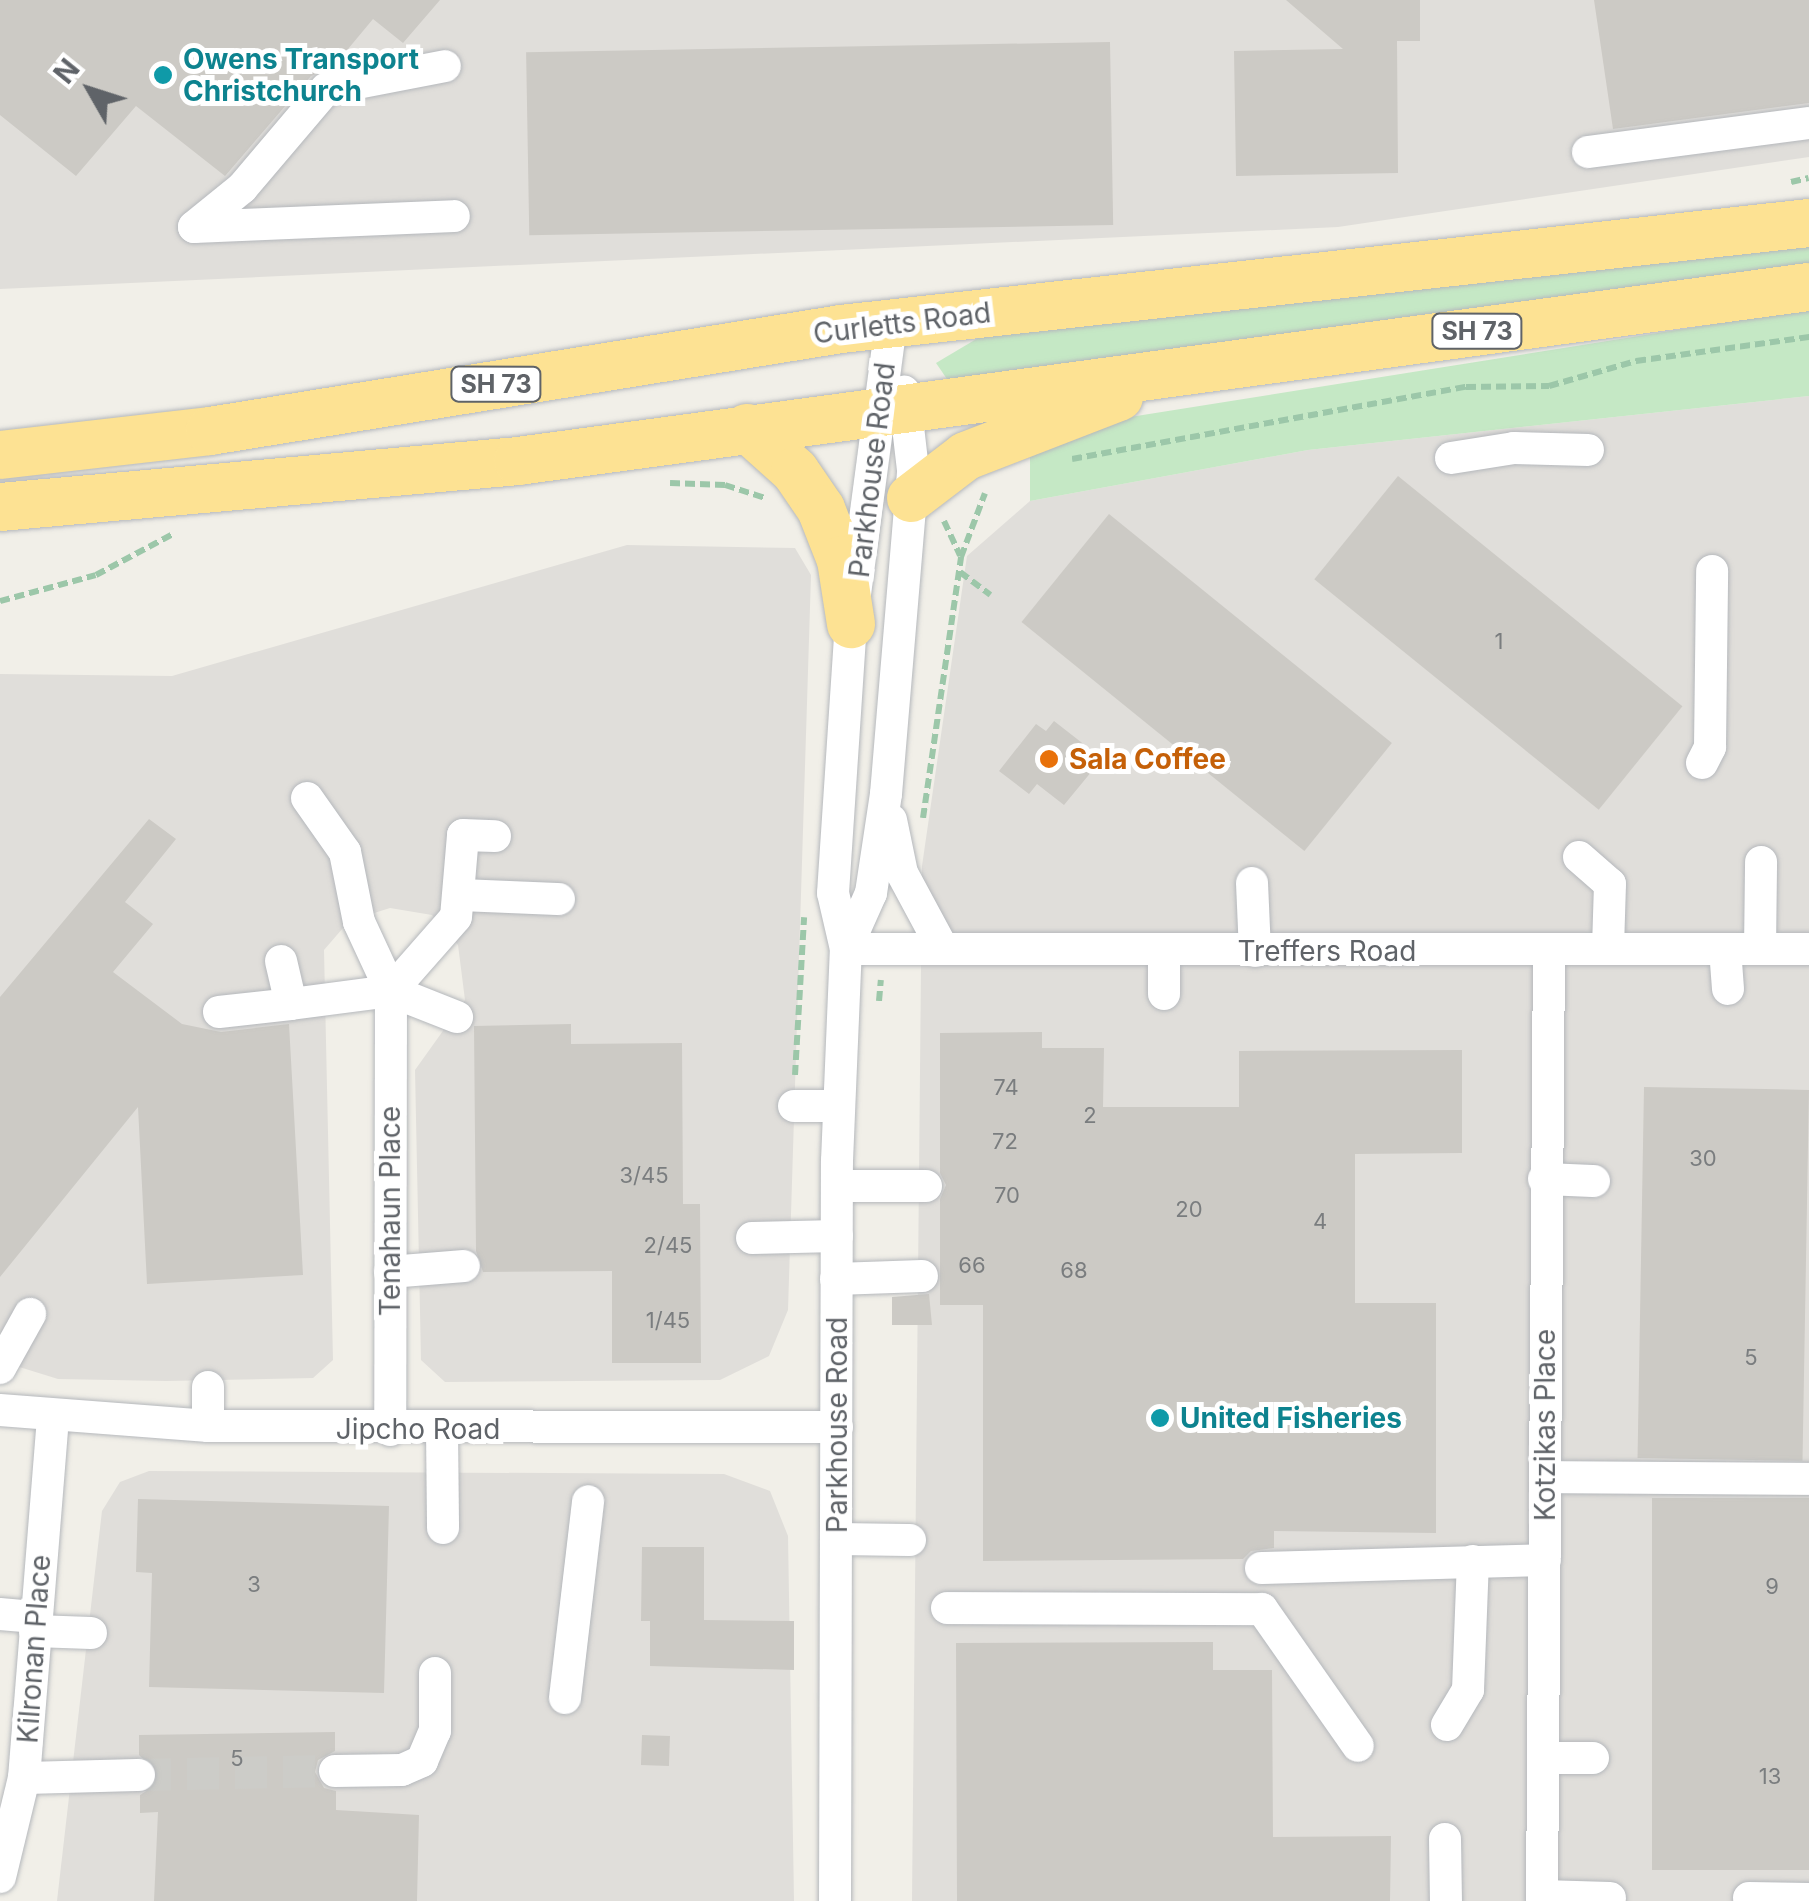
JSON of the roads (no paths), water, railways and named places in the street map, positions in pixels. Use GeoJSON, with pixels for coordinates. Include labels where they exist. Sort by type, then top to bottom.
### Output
{"type":"FeatureCollection","features":[{"type":"Feature","properties":{"kind":"highway","name":"Curletts Road"},"geometry":{"type":"LineString","coordinates":[[0,455],[210,431],[891,323],[1805,222]]}},
{"type":"Feature","properties":{"kind":"highway","name":"SH 73"},"geometry":{"type":"LineString","coordinates":[[0,507],[320,484],[1809,287]]}},
{"type":"Feature","properties":{"kind":"highway"},"geometry":{"type":"LineString","coordinates":[[911,498],[966,456],[1187,369]]}},
{"type":"Feature","properties":{"kind":"highway"},"geometry":{"type":"LineString","coordinates":[[747,428],[794,471],[821,509],[841,560],[851,624]]}},
{"type":"Feature","properties":{"kind":"street"},"geometry":{"type":"LineString","coordinates":[[446,66],[326,89],[242,188],[194,228],[454,216]]}},
{"type":"Feature","properties":{"kind":"street"},"geometry":{"type":"LineString","coordinates":[[1588,152],[1809,123]]}},
{"type":"Feature","properties":{"kind":"street","name":"Parkhouse Road"},"geometry":{"type":"LineString","coordinates":[[846,949],[871,893],[886,794],[911,498],[894,409],[891,323]]}},
{"type":"Feature","properties":{"kind":"street","name":"Parkhouse Road"},"geometry":{"type":"LineString","coordinates":[[836,1901],[836,1279],[838,1106],[846,949],[833,893],[851,624],[894,409]]}},
{"type":"Feature","properties":{"kind":"street"},"geometry":{"type":"LineString","coordinates":[[1451,458],[1514,448],[1588,450]]}},
{"type":"Feature","properties":{"kind":"street"},"geometry":{"type":"LineString","coordinates":[[1702,762],[1710,747],[1712,571]]}},
{"type":"Feature","properties":{"kind":"street"},"geometry":{"type":"LineString","coordinates":[[886,794],[902,873],[943,948]]}},
{"type":"Feature","properties":{"kind":"street"},"geometry":{"type":"LineString","coordinates":[[308,798],[345,852],[359,922],[391,991]]}},
{"type":"Feature","properties":{"kind":"street"},"geometry":{"type":"LineString","coordinates":[[391,991],[456,917],[464,835],[495,836]]}},
{"type":"Feature","properties":{"kind":"street"},"geometry":{"type":"LineString","coordinates":[[1578,858],[1619,873],[1608,949]]}},
{"type":"Feature","properties":{"kind":"street"},"geometry":{"type":"LineString","coordinates":[[1760,949],[1761,862]]}},
{"type":"Feature","properties":{"kind":"street"},"geometry":{"type":"LineString","coordinates":[[1252,883],[1255,951]]}},
{"type":"Feature","properties":{"kind":"street"},"geometry":{"type":"LineString","coordinates":[[460,895],[559,898]]}},
{"type":"Feature","properties":{"kind":"street","name":"Treffers Road"},"geometry":{"type":"LineString","coordinates":[[846,949],[1809,949]]}},
{"type":"Feature","properties":{"kind":"street"},"geometry":{"type":"LineString","coordinates":[[1726,949],[1728,989]]}},
{"type":"Feature","properties":{"kind":"street"},"geometry":{"type":"LineString","coordinates":[[1164,950],[1164,994]]}},
{"type":"Feature","properties":{"kind":"street","name":"Kotzikas Place"},"geometry":{"type":"LineString","coordinates":[[1542,1898],[1544,1180],[1549,950]]}},
{"type":"Feature","properties":{"kind":"street"},"geometry":{"type":"LineString","coordinates":[[282,961],[291,1004]]}},
{"type":"Feature","properties":{"kind":"street"},"geometry":{"type":"LineString","coordinates":[[219,1012],[391,991],[457,1017]]}},
{"type":"Feature","properties":{"kind":"street","name":"Tenahaun Place"},"geometry":{"type":"LineString","coordinates":[[390,1430],[391,991]]}},
{"type":"Feature","properties":{"kind":"street"},"geometry":{"type":"LineString","coordinates":[[794,1106],[838,1106]]}},
{"type":"Feature","properties":{"kind":"street"},"geometry":{"type":"LineString","coordinates":[[1544,1180],[1594,1181]]}},
{"type":"Feature","properties":{"kind":"street"},"geometry":{"type":"LineString","coordinates":[[837,1186],[926,1186]]}},
{"type":"Feature","properties":{"kind":"street"},"geometry":{"type":"LineString","coordinates":[[752,1238],[837,1236]]}},
{"type":"Feature","properties":{"kind":"street"},"geometry":{"type":"LineString","coordinates":[[390,1272],[464,1266]]}},
{"type":"Feature","properties":{"kind":"street"},"geometry":{"type":"LineString","coordinates":[[836,1279],[922,1276]]}},
{"type":"Feature","properties":{"kind":"street"},"geometry":{"type":"LineString","coordinates":[[0,1368],[30,1314]]}},
{"type":"Feature","properties":{"kind":"street"},"geometry":{"type":"LineString","coordinates":[[208,1387],[208,1426]]}},
{"type":"Feature","properties":{"kind":"street","name":"Jipcho Road"},"geometry":{"type":"LineString","coordinates":[[0,1410],[53,1418],[208,1426],[390,1430],[837,1428]]}},
{"type":"Feature","properties":{"kind":"street","name":"Kilronan Place"},"geometry":{"type":"LineString","coordinates":[[0,1877],[24,1778],[53,1418]]}},
{"type":"Feature","properties":{"kind":"street"},"geometry":{"type":"LineString","coordinates":[[442,1430],[444,1528]]}},
{"type":"Feature","properties":{"kind":"street"},"geometry":{"type":"LineString","coordinates":[[1545,1476],[1809,1478]]}},
{"type":"Feature","properties":{"kind":"street"},"geometry":{"type":"LineString","coordinates":[[565,1698],[588,1501]]}},
{"type":"Feature","properties":{"kind":"street"},"geometry":{"type":"LineString","coordinates":[[836,1539],[910,1540]]}},
{"type":"Feature","properties":{"kind":"street"},"geometry":{"type":"LineString","coordinates":[[1261,1568],[1544,1560]]}},
{"type":"Feature","properties":{"kind":"street"},"geometry":{"type":"LineString","coordinates":[[1447,1725],[1468,1690],[1473,1561]]}},
{"type":"Feature","properties":{"kind":"street"},"geometry":{"type":"LineString","coordinates":[[947,1608],[1262,1609],[1358,1746]]}},
{"type":"Feature","properties":{"kind":"street"},"geometry":{"type":"LineString","coordinates":[[0,1614],[91,1633]]}},
{"type":"Feature","properties":{"kind":"street"},"geometry":{"type":"LineString","coordinates":[[336,1771],[402,1770],[422,1760],[435,1731],[435,1673]]}},
{"type":"Feature","properties":{"kind":"street"},"geometry":{"type":"LineString","coordinates":[[1543,1758],[1593,1758]]}},
{"type":"Feature","properties":{"kind":"street"},"geometry":{"type":"LineString","coordinates":[[24,1778],[140,1775]]}},
{"type":"Feature","properties":{"kind":"street"},"geometry":{"type":"LineString","coordinates":[[1445,1838],[1446,1901]]}},
{"type":"Feature","properties":{"kind":"street"},"geometry":{"type":"LineString","coordinates":[[1542,1898],[1610,1898]]}},
{"type":"Feature","properties":{"kind":"street"},"geometry":{"type":"LineString","coordinates":[[1749,1898],[1809,1899]]}},
{"type":"Feature","properties":{"kind":"tunnel"},"geometry":{"type":"LineString","coordinates":[[139,1775],[335,1771]]}},
{"type":"Feature","properties":{"kind":"place","name":"Owens Transport Christchurch"},"geometry":{"type":"Point","coordinates":[163,75]}},
{"type":"Feature","properties":{"kind":"place","name":"Sala Coffee"},"geometry":{"type":"Point","coordinates":[1049,759]}},
{"type":"Feature","properties":{"kind":"place","name":"United Fisheries"},"geometry":{"type":"Point","coordinates":[1160,1418]}}]}
